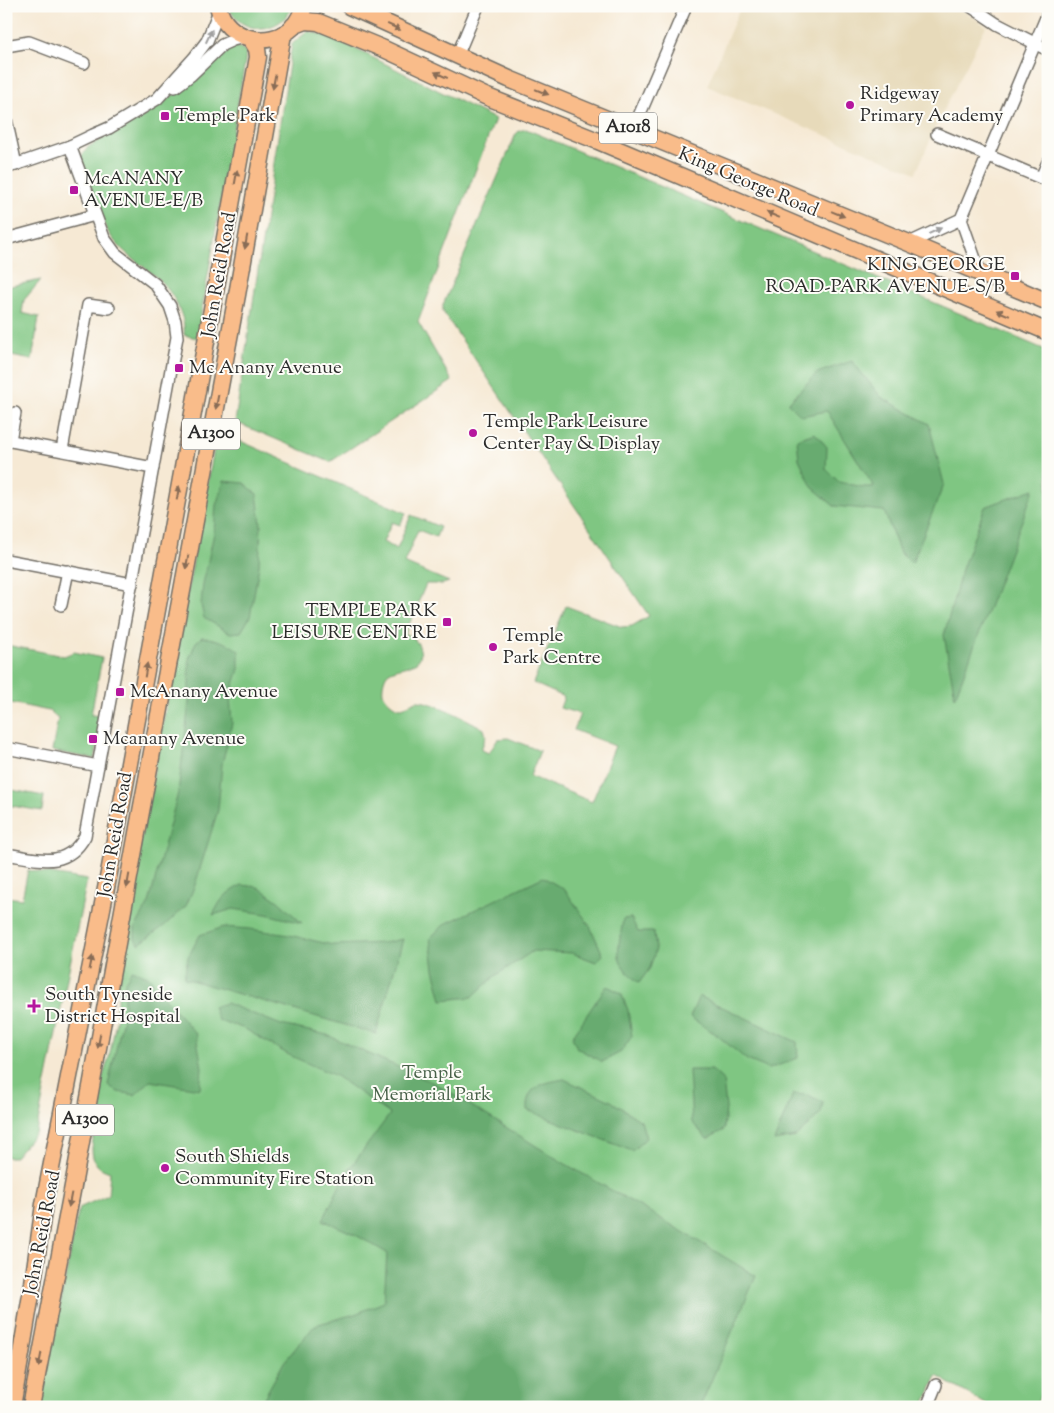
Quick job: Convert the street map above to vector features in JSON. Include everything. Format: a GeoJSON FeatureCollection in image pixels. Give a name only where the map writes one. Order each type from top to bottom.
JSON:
{"type":"FeatureCollection","features":[{"type":"Feature","properties":{"kind":"highway","name":"John Reid Road"},"geometry":{"type":"LineString","coordinates":[[30,1407],[288,30],[301,15],[304,6]]}},
{"type":"Feature","properties":{"kind":"highway","name":"King George Road"},"geometry":{"type":"LineString","coordinates":[[349,6],[458,56],[606,119],[1048,302]]}},
{"type":"Feature","properties":{"kind":"highway"},"geometry":{"type":"LineString","coordinates":[[219,9],[225,22],[234,31],[248,38]]}},
{"type":"Feature","properties":{"kind":"highway","name":"King George Road"},"geometry":{"type":"LineString","coordinates":[[248,38],[262,40],[273,38],[306,21],[318,22],[384,49],[485,96],[1048,332]]}},
{"type":"Feature","properties":{"kind":"highway","name":"John Reid Road"},"geometry":{"type":"LineString","coordinates":[[12,1407],[44,1204],[109,873],[258,58],[257,49],[248,38]]}},
{"type":"Feature","properties":{"kind":"highway"},"geometry":{"type":"LineString","coordinates":[[598,142],[606,119]]}},
{"type":"Feature","properties":{"kind":"highway"},"geometry":{"type":"LineString","coordinates":[[898,268],[909,243]]}},
{"type":"Feature","properties":{"kind":"highway"},"geometry":{"type":"LineString","coordinates":[[969,299],[980,273]]}},
{"type":"Feature","properties":{"kind":"street"},"geometry":{"type":"LineString","coordinates":[[458,56],[478,6]]}},
{"type":"Feature","properties":{"kind":"street"},"geometry":{"type":"LineString","coordinates":[[633,130],[684,11],[683,6]]}},
{"type":"Feature","properties":{"kind":"street"},"geometry":{"type":"LineString","coordinates":[[970,6],[1034,45],[1048,50]]}},
{"type":"Feature","properties":{"kind":"street"},"geometry":{"type":"LineString","coordinates":[[157,99],[207,41],[219,9]]}},
{"type":"Feature","properties":{"kind":"street"},"geometry":{"type":"LineString","coordinates":[[980,273],[961,219],[1048,13]]}},
{"type":"Feature","properties":{"kind":"street"},"geometry":{"type":"LineString","coordinates":[[6,119],[11,166],[70,146],[109,128],[167,93],[222,45],[233,40],[248,38]]}},
{"type":"Feature","properties":{"kind":"street"},"geometry":{"type":"LineString","coordinates":[[6,46],[29,42],[84,64]]}},
{"type":"Feature","properties":{"kind":"street"},"geometry":{"type":"LineString","coordinates":[[937,134],[1044,180],[1048,162]]}},
{"type":"Feature","properties":{"kind":"street"},"geometry":{"type":"LineString","coordinates":[[6,854],[50,861],[60,859],[75,851],[85,836],[177,337],[175,321],[170,306],[155,284],[115,253],[104,238],[70,146]]}},
{"type":"Feature","properties":{"kind":"street"},"geometry":{"type":"LineString","coordinates":[[6,239],[95,215]]}},
{"type":"Feature","properties":{"kind":"street"},"geometry":{"type":"LineString","coordinates":[[909,243],[961,219]]}},
{"type":"Feature","properties":{"kind":"street"},"geometry":{"type":"LineString","coordinates":[[62,450],[88,305],[109,308]]}},
{"type":"Feature","properties":{"kind":"street"},"geometry":{"type":"LineString","coordinates":[[15,413],[8,440],[153,468]]}},
{"type":"Feature","properties":{"kind":"street"},"geometry":{"type":"LineString","coordinates":[[6,560],[132,584]]}},
{"type":"Feature","properties":{"kind":"street"},"geometry":{"type":"LineString","coordinates":[[61,605],[68,572]]}},
{"type":"Feature","properties":{"kind":"street"},"geometry":{"type":"LineString","coordinates":[[6,748],[98,766]]}},
{"type":"Feature","properties":{"kind":"street"},"geometry":{"type":"LineString","coordinates":[[927,1407],[936,1385]]}},
{"type":"Feature","properties":{"kind":"shaded area","name":"Ridgeway Primary Academy"},"geometry":{"type":"Polygon","coordinates":[[[741,6],[956,6],[986,26],[937,124],[916,173],[707,86],[741,6]]]}},
{"type":"Feature","properties":{"kind":"green space"},"geometry":{"type":"Polygon","coordinates":[[[228,6],[293,6],[287,16],[279,22],[270,27],[260,28],[250,27],[241,23],[228,6]]]}},
{"type":"Feature","properties":{"kind":"green space"},"geometry":{"type":"Polygon","coordinates":[[[308,31],[332,37],[495,119],[418,322],[452,381],[330,462],[235,422],[292,44],[308,31]]]}},
{"type":"Feature","properties":{"kind":"green space"},"geometry":{"type":"Polygon","coordinates":[[[237,46],[246,51],[245,62],[197,338],[184,335],[183,319],[172,296],[164,285],[124,251],[107,230],[80,158],[88,147],[148,113],[173,95],[224,50],[237,46]]]}},
{"type":"Feature","properties":{"kind":"green space","name":"Temple Memorial Park"},"geometry":{"type":"Polygon","coordinates":[[[526,129],[1048,351],[1048,1379],[1035,1407],[991,1407],[937,1376],[923,1407],[40,1407],[79,1208],[108,1195],[110,1172],[96,1164],[92,1148],[102,1078],[109,1058],[117,1016],[116,1007],[119,992],[113,991],[214,449],[226,440],[240,441],[406,513],[400,525],[392,522],[383,542],[397,549],[411,515],[440,527],[436,537],[418,530],[404,563],[449,582],[426,584],[405,634],[413,638],[418,644],[421,654],[415,663],[387,674],[384,680],[383,693],[392,704],[400,708],[417,701],[423,702],[461,717],[484,729],[486,736],[481,750],[489,753],[498,739],[508,738],[540,751],[530,776],[592,802],[615,746],[574,730],[580,714],[560,708],[564,697],[533,683],[566,606],[622,627],[632,626],[649,616],[443,312],[443,305],[516,134],[526,129]]]}},
{"type":"Feature","properties":{"kind":"green space"},"geometry":{"type":"Polygon","coordinates":[[[41,280],[24,300],[22,313],[39,317],[32,360],[6,355],[6,287],[41,280]]]}},
{"type":"Feature","properties":{"kind":"green space"},"geometry":{"type":"Polygon","coordinates":[[[852,361],[881,397],[929,424],[944,484],[912,563],[900,553],[884,511],[834,506],[812,487],[799,459],[797,439],[815,433],[827,447],[826,469],[839,482],[863,487],[874,487],[827,411],[801,416],[788,403],[817,373],[852,361]]]}},
{"type":"Feature","properties":{"kind":"green space"},"geometry":{"type":"Polygon","coordinates":[[[224,481],[244,483],[257,494],[261,524],[259,566],[250,617],[241,632],[230,633],[204,618],[201,605],[203,584],[214,533],[216,505],[224,481]]]}},
{"type":"Feature","properties":{"kind":"green space"},"geometry":{"type":"Polygon","coordinates":[[[1034,489],[955,697],[944,635],[962,569],[985,507],[1034,489]]]}},
{"type":"Feature","properties":{"kind":"green space"},"geometry":{"type":"Polygon","coordinates":[[[202,637],[222,641],[239,651],[239,669],[230,697],[232,723],[222,764],[218,810],[195,885],[186,906],[164,926],[139,944],[135,939],[135,928],[149,903],[178,793],[189,703],[189,659],[196,642],[202,637]]]}},
{"type":"Feature","properties":{"kind":"green space"},"geometry":{"type":"Polygon","coordinates":[[[6,645],[64,656],[74,652],[102,658],[91,715],[103,716],[95,759],[52,751],[58,719],[49,711],[6,702],[6,645]]]}},
{"type":"Feature","properties":{"kind":"green space"},"geometry":{"type":"Polygon","coordinates":[[[6,789],[44,796],[42,811],[6,805],[6,789]]]}},
{"type":"Feature","properties":{"kind":"green space","name":"South Tyneside District Hospital"},"geometry":{"type":"Polygon","coordinates":[[[28,870],[87,880],[36,1132],[15,1157],[6,1157],[6,897],[22,899],[28,870]]]}},
{"type":"Feature","properties":{"kind":"green space"},"geometry":{"type":"Polygon","coordinates":[[[543,877],[565,890],[590,926],[603,955],[596,962],[572,953],[533,951],[495,976],[472,997],[442,1000],[434,969],[430,938],[445,924],[543,877]]]}},
{"type":"Feature","properties":{"kind":"green space"},"geometry":{"type":"Polygon","coordinates":[[[242,885],[258,887],[278,901],[302,923],[266,914],[233,909],[213,915],[224,897],[242,885]]]}},
{"type":"Feature","properties":{"kind":"green space"},"geometry":{"type":"Polygon","coordinates":[[[631,918],[638,932],[654,932],[656,949],[650,968],[639,983],[624,968],[619,954],[623,919],[631,918]]]}},
{"type":"Feature","properties":{"kind":"green space"},"geometry":{"type":"Polygon","coordinates":[[[224,927],[289,935],[333,945],[383,943],[403,939],[376,1034],[184,978],[188,957],[200,935],[224,927]]]}},
{"type":"Feature","properties":{"kind":"green space"},"geometry":{"type":"Polygon","coordinates":[[[132,970],[148,976],[196,1034],[202,1068],[200,1089],[150,1081],[135,1095],[118,1092],[108,1085],[123,1018],[125,981],[132,970]]]}},
{"type":"Feature","properties":{"kind":"green space"},"geometry":{"type":"Polygon","coordinates":[[[607,986],[621,993],[628,1010],[632,1036],[621,1052],[602,1062],[577,1048],[572,1037],[607,986]]]}},
{"type":"Feature","properties":{"kind":"green space"},"geometry":{"type":"Polygon","coordinates":[[[699,996],[797,1042],[798,1058],[769,1069],[747,1060],[718,1036],[690,1017],[699,996]]]}},
{"type":"Feature","properties":{"kind":"green space"},"geometry":{"type":"Polygon","coordinates":[[[226,1003],[281,1025],[327,1035],[436,1084],[562,1162],[756,1276],[700,1407],[259,1407],[284,1362],[315,1325],[355,1314],[384,1302],[387,1253],[354,1234],[323,1220],[345,1175],[390,1114],[336,1076],[289,1055],[245,1029],[218,1020],[213,1007],[226,1003]]]}},
{"type":"Feature","properties":{"kind":"green space"},"geometry":{"type":"Polygon","coordinates":[[[689,1070],[712,1070],[723,1080],[726,1108],[724,1130],[707,1139],[692,1122],[689,1070]]]}},
{"type":"Feature","properties":{"kind":"green space"},"geometry":{"type":"Polygon","coordinates":[[[564,1079],[611,1101],[641,1121],[646,1138],[632,1151],[527,1110],[527,1102],[533,1090],[543,1084],[564,1079]]]}},
{"type":"Feature","properties":{"kind":"green space"},"geometry":{"type":"Polygon","coordinates":[[[793,1094],[808,1095],[823,1102],[821,1113],[796,1137],[774,1141],[793,1094]]]}},
{"type":"Feature","properties":{"kind":"place","name":"Ridgeway Primary Academy"},"geometry":{"type":"Point","coordinates":[850,105]}},
{"type":"Feature","properties":{"kind":"place","name":"Temple Park"},"geometry":{"type":"Point","coordinates":[165,116]}},
{"type":"Feature","properties":{"kind":"place","name":"McANANY AVENUE-E/B"},"geometry":{"type":"Point","coordinates":[74,190]}},
{"type":"Feature","properties":{"kind":"place","name":"KING GEORGE ROAD-PARK AVENUE-S/B"},"geometry":{"type":"Point","coordinates":[1015,276]}},
{"type":"Feature","properties":{"kind":"place","name":"Mc Anany Avenue"},"geometry":{"type":"Point","coordinates":[179,368]}},
{"type":"Feature","properties":{"kind":"place","name":"Temple Park Leisure Center Pay & Display"},"geometry":{"type":"Point","coordinates":[473,433]}},
{"type":"Feature","properties":{"kind":"place","name":"TEMPLE PARK LEISURE CENTRE"},"geometry":{"type":"Point","coordinates":[447,622]}},
{"type":"Feature","properties":{"kind":"place","name":"Temple Park Centre"},"geometry":{"type":"Point","coordinates":[493,647]}},
{"type":"Feature","properties":{"kind":"place","name":"McAnany Avenue"},"geometry":{"type":"Point","coordinates":[120,692]}},
{"type":"Feature","properties":{"kind":"place","name":"Mcanany Avenue"},"geometry":{"type":"Point","coordinates":[93,739]}},
{"type":"Feature","properties":{"kind":"place","name":"South Tyneside District Hospital"},"geometry":{"type":"Point","coordinates":[34,1006]}},
{"type":"Feature","properties":{"kind":"place","name":"South Shields Community Fire Station"},"geometry":{"type":"Point","coordinates":[165,1168]}}]}
